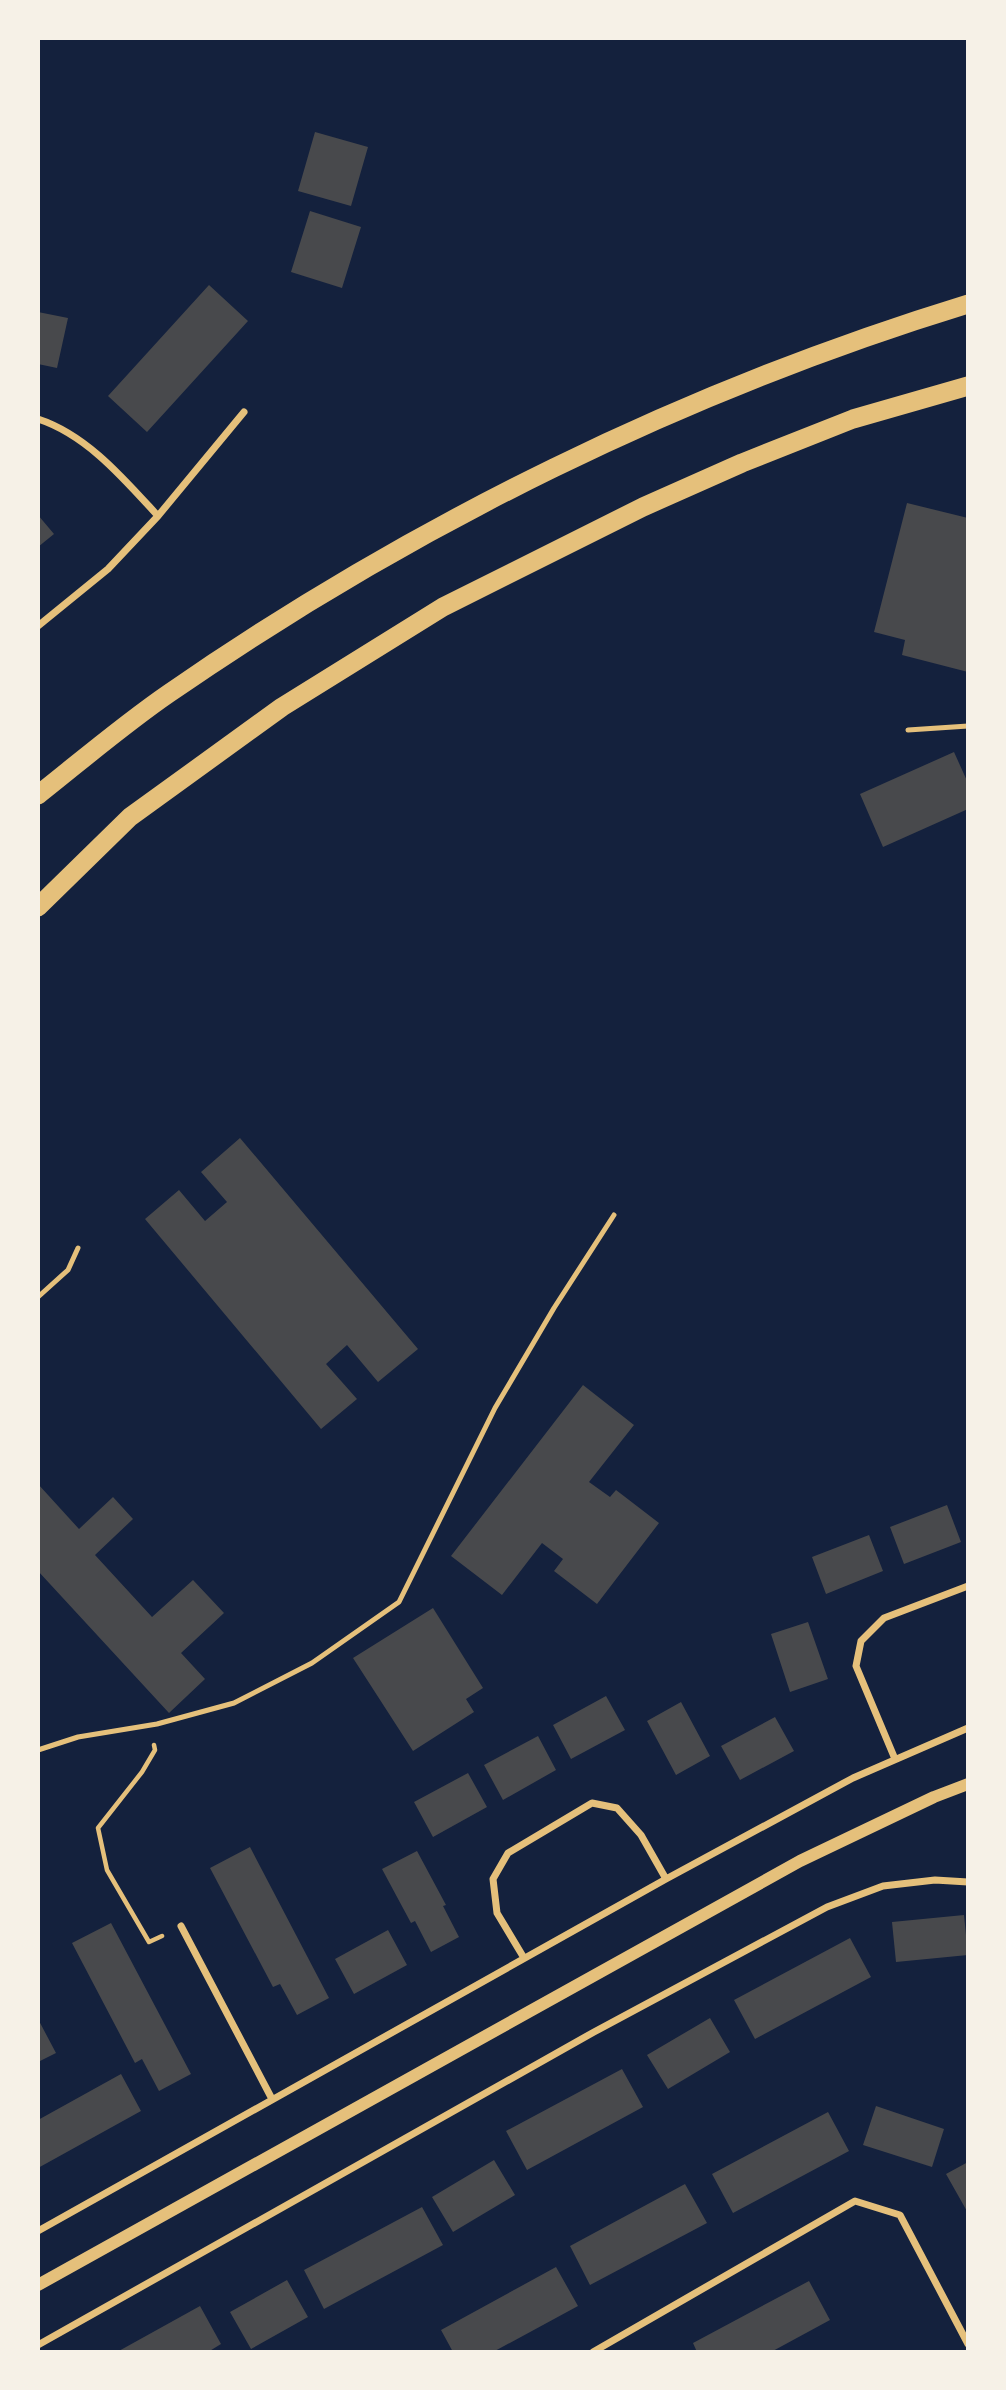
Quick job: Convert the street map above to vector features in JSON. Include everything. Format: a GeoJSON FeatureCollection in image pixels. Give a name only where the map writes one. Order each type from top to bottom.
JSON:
{"type":"FeatureCollection","features":[{"type":"Feature","properties":{"kind":"highway"},"geometry":{"type":"LineString","coordinates":[[38,795],[167,695],[272,626],[397,551],[516,487],[640,428],[761,375],[900,324],[968,304]]}},
{"type":"Feature","properties":{"kind":"highway"},"geometry":{"type":"LineString","coordinates":[[38,907],[130,817],[282,707],[443,607],[643,507],[742,463],[853,419],[968,386]]}},
{"type":"Feature","properties":{"kind":"street"},"geometry":{"type":"LineString","coordinates":[[38,625],[108,569],[158,516],[244,412]]}},
{"type":"Feature","properties":{"kind":"street"},"geometry":{"type":"LineString","coordinates":[[38,419],[59,426],[117,471],[158,516]]}},
{"type":"Feature","properties":{"kind":"street"},"geometry":{"type":"LineString","coordinates":[[895,1759],[856,1666],[860,1641],[884,1618],[968,1586]]}},
{"type":"Feature","properties":{"kind":"street"},"geometry":{"type":"LineString","coordinates":[[38,2231],[666,1879],[853,1778],[968,1728]]}},
{"type":"Feature","properties":{"kind":"street"},"geometry":{"type":"LineString","coordinates":[[38,2285],[800,1861],[968,1784]]}},
{"type":"Feature","properties":{"kind":"street"},"geometry":{"type":"LineString","coordinates":[[524,1958],[497,1913],[493,1880],[508,1853],[592,1803],[617,1808],[641,1835],[666,1879]]}},
{"type":"Feature","properties":{"kind":"street"},"geometry":{"type":"LineString","coordinates":[[38,2346],[594,2032],[827,1907],[883,1886],[935,1880],[968,1882]]}},
{"type":"Feature","properties":{"kind":"street"},"geometry":{"type":"LineString","coordinates":[[181,1926],[272,2099]]}},
{"type":"Feature","properties":{"kind":"street"},"geometry":{"type":"LineString","coordinates":[[593,2351],[855,2201],[900,2215],[968,2344]]}},
{"type":"Feature","properties":{"kind":"lane"},"geometry":{"type":"LineString","coordinates":[[908,730],[968,726]]}},
{"type":"Feature","properties":{"kind":"lane"},"geometry":{"type":"LineString","coordinates":[[38,1750],[78,1737],[147,1726],[234,1703],[312,1663],[399,1602],[495,1408],[614,1214]]}},
{"type":"Feature","properties":{"kind":"lane"},"geometry":{"type":"LineString","coordinates":[[38,1297],[68,1270],[78,1248]]}},
{"type":"Feature","properties":{"kind":"path"},"geometry":{"type":"LineString","coordinates":[[147,1726],[155,1750],[142,1772],[98,1828],[107,1870],[149,1942],[181,1926]]}},
{"type":"Feature","properties":{"kind":"building"},"geometry":{"type":"Polygon","coordinates":[[[315,132],[368,147],[351,206],[298,191],[315,132]]]}},
{"type":"Feature","properties":{"kind":"building"},"geometry":{"type":"Polygon","coordinates":[[[310,211],[361,227],[342,288],[291,272],[310,211]]]}},
{"type":"Feature","properties":{"kind":"building"},"geometry":{"type":"Polygon","coordinates":[[[209,285],[248,321],[147,432],[108,396],[209,285]]]}},
{"type":"Feature","properties":{"kind":"building"},"geometry":{"type":"Polygon","coordinates":[[[38,312],[68,318],[57,368],[38,364],[38,312]]]}},
{"type":"Feature","properties":{"kind":"building"},"geometry":{"type":"Polygon","coordinates":[[[907,503],[968,518],[968,672],[902,655],[905,640],[874,632],[907,503]]]}},
{"type":"Feature","properties":{"kind":"building"},"geometry":{"type":"Polygon","coordinates":[[[38,515],[54,534],[38,547],[38,515]]]}},
{"type":"Feature","properties":{"kind":"building"},"geometry":{"type":"Polygon","coordinates":[[[954,752],[968,783],[968,809],[883,847],[860,794],[954,752]]]}},
{"type":"Feature","properties":{"kind":"building"},"geometry":{"type":"Polygon","coordinates":[[[240,1138],[418,1349],[378,1382],[347,1345],[326,1364],[357,1399],[321,1429],[145,1219],[179,1190],[205,1221],[227,1202],[201,1172],[240,1138]]]}},
{"type":"Feature","properties":{"kind":"building"},"geometry":{"type":"Polygon","coordinates":[[[583,1385],[634,1425],[589,1482],[610,1497],[616,1490],[659,1523],[597,1604],[554,1571],[563,1559],[542,1543],[502,1595],[451,1556],[583,1385]]]}},
{"type":"Feature","properties":{"kind":"building"},"geometry":{"type":"Polygon","coordinates":[[[38,1484],[79,1529],[113,1497],[133,1519],[95,1555],[152,1617],[193,1580],[224,1613],[181,1653],[205,1679],[169,1713],[38,1571],[38,1484]]]}},
{"type":"Feature","properties":{"kind":"building"},"geometry":{"type":"Polygon","coordinates":[[[947,1505],[961,1542],[904,1564],[890,1527],[947,1505]]]}},
{"type":"Feature","properties":{"kind":"building"},"geometry":{"type":"Polygon","coordinates":[[[869,1535],[883,1571],[826,1594],[812,1557],[869,1535]]]}},
{"type":"Feature","properties":{"kind":"building"},"geometry":{"type":"Polygon","coordinates":[[[433,1608],[483,1688],[466,1699],[474,1712],[413,1751],[353,1658],[433,1608]]]}},
{"type":"Feature","properties":{"kind":"building"},"geometry":{"type":"Polygon","coordinates":[[[808,1622],[828,1679],[790,1692],[771,1634],[808,1622]]]}},
{"type":"Feature","properties":{"kind":"building"},"geometry":{"type":"Polygon","coordinates":[[[606,1696],[625,1730],[571,1759],[553,1725],[606,1696]]]}},
{"type":"Feature","properties":{"kind":"building"},"geometry":{"type":"Polygon","coordinates":[[[681,1702],[710,1756],[676,1775],[647,1721],[681,1702]]]}},
{"type":"Feature","properties":{"kind":"building"},"geometry":{"type":"Polygon","coordinates":[[[775,1717],[794,1751],[740,1780],[721,1746],[775,1717]]]}},
{"type":"Feature","properties":{"kind":"building"},"geometry":{"type":"Polygon","coordinates":[[[538,1736],[556,1770],[503,1800],[484,1765],[538,1736]]]}},
{"type":"Feature","properties":{"kind":"building"},"geometry":{"type":"Polygon","coordinates":[[[468,1773],[487,1807],[433,1837],[414,1802],[468,1773]]]}},
{"type":"Feature","properties":{"kind":"building"},"geometry":{"type":"Polygon","coordinates":[[[250,1847],[329,1998],[297,2015],[280,1984],[273,1987],[210,1868],[250,1847]]]}},
{"type":"Feature","properties":{"kind":"building"},"geometry":{"type":"Polygon","coordinates":[[[417,1851],[446,1905],[443,1906],[459,1937],[431,1952],[415,1921],[411,1923],[382,1869],[417,1851]]]}},
{"type":"Feature","properties":{"kind":"building"},"geometry":{"type":"Polygon","coordinates":[[[964,1915],[968,1955],[896,1962],[892,1922],[964,1915]]]}},
{"type":"Feature","properties":{"kind":"building"},"geometry":{"type":"Polygon","coordinates":[[[111,1923],[191,2074],[159,2091],[142,2059],[135,2063],[72,1943],[111,1923]]]}},
{"type":"Feature","properties":{"kind":"building"},"geometry":{"type":"Polygon","coordinates":[[[388,1930],[407,1965],[354,1994],[335,1959],[388,1930]]]}},
{"type":"Feature","properties":{"kind":"building"},"geometry":{"type":"Polygon","coordinates":[[[850,1938],[871,1977],[755,2039],[734,2000],[850,1938]]]}},
{"type":"Feature","properties":{"kind":"building"},"geometry":{"type":"Polygon","coordinates":[[[710,2018],[730,2052],[668,2089],[647,2055],[710,2018]]]}},
{"type":"Feature","properties":{"kind":"building"},"geometry":{"type":"Polygon","coordinates":[[[38,2019],[56,2053],[38,2062],[38,2019]]]}},
{"type":"Feature","properties":{"kind":"building"},"geometry":{"type":"Polygon","coordinates":[[[622,2069],[643,2107],[527,2170],[506,2131],[622,2069]]]}},
{"type":"Feature","properties":{"kind":"building"},"geometry":{"type":"Polygon","coordinates":[[[121,2074],[141,2111],[38,2168],[38,2120],[121,2074]]]}},
{"type":"Feature","properties":{"kind":"building"},"geometry":{"type":"Polygon","coordinates":[[[876,2106],[944,2129],[932,2167],[863,2145],[876,2106]]]}},
{"type":"Feature","properties":{"kind":"building"},"geometry":{"type":"Polygon","coordinates":[[[828,2112],[849,2151],[733,2213],[712,2174],[828,2112]]]}},
{"type":"Feature","properties":{"kind":"building"},"geometry":{"type":"Polygon","coordinates":[[[494,2160],[515,2195],[453,2232],[432,2197],[494,2160]]]}},
{"type":"Feature","properties":{"kind":"building"},"geometry":{"type":"Polygon","coordinates":[[[968,2162],[968,2213],[946,2174],[968,2162]]]}},
{"type":"Feature","properties":{"kind":"building"},"geometry":{"type":"Polygon","coordinates":[[[685,2184],[707,2223],[590,2285],[570,2246],[685,2184]]]}},
{"type":"Feature","properties":{"kind":"building"},"geometry":{"type":"Polygon","coordinates":[[[422,2207],[443,2245],[324,2309],[304,2270],[422,2207]]]}},
{"type":"Feature","properties":{"kind":"building"},"geometry":{"type":"Polygon","coordinates":[[[556,2267],[578,2306],[493,2352],[453,2352],[441,2330],[556,2267]]]}},
{"type":"Feature","properties":{"kind":"building"},"geometry":{"type":"Polygon","coordinates":[[[287,2280],[308,2317],[251,2349],[230,2312],[287,2280]]]}},
{"type":"Feature","properties":{"kind":"building"},"geometry":{"type":"Polygon","coordinates":[[[809,2281],[830,2320],[771,2352],[697,2352],[693,2343],[809,2281]]]}},
{"type":"Feature","properties":{"kind":"building"},"geometry":{"type":"Polygon","coordinates":[[[200,2306],[221,2344],[208,2352],[117,2352],[200,2306]]]}}]}
